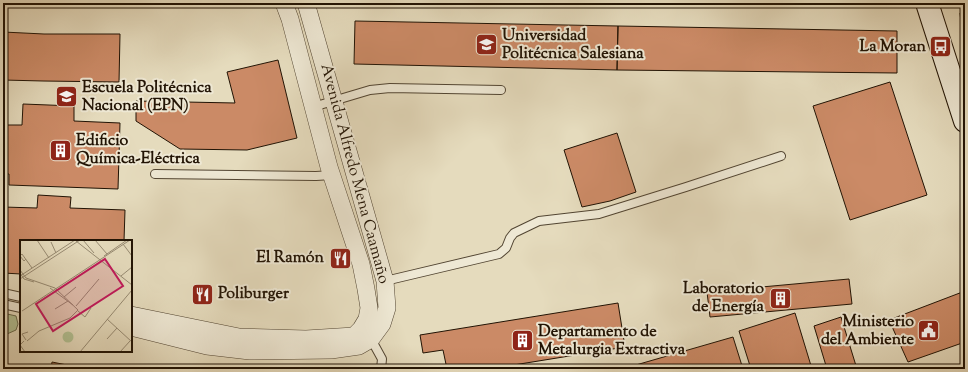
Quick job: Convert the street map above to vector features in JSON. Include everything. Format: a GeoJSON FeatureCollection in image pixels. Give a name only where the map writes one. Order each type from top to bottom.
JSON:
{"type":"FeatureCollection","features":[{"type":"Feature","properties":{"kind":"street","name":"Avenida Alfredo Mena Caamaño"},"geometry":{"type":"LineString","coordinates":[[132,321],[207,346],[250,351],[331,350],[360,346],[371,339],[374,321],[369,308],[361,264],[332,175],[290,20],[284,3]]}},
{"type":"Feature","properties":{"kind":"street","name":"Avenida Alfredo Mena Caamaño"},"geometry":{"type":"LineString","coordinates":[[132,321],[239,337],[306,339],[354,336],[361,329],[374,321],[387,308],[385,281],[306,3]]}},
{"type":"Feature","properties":{"kind":"street"},"geometry":{"type":"LineString","coordinates":[[927,3],[965,120]]}},
{"type":"Feature","properties":{"kind":"lane"},"geometry":{"type":"LineString","coordinates":[[313,107],[370,90],[390,88],[501,90]]}},
{"type":"Feature","properties":{"kind":"lane"},"geometry":{"type":"LineString","coordinates":[[385,281],[500,254],[506,248],[514,233],[539,221],[599,214],[686,188],[781,156]]}},
{"type":"Feature","properties":{"kind":"lane"},"geometry":{"type":"LineString","coordinates":[[156,174],[332,175]]}},
{"type":"Feature","properties":{"kind":"lane"},"geometry":{"type":"LineString","coordinates":[[3,293],[20,297]]}},
{"type":"Feature","properties":{"kind":"lane"},"geometry":{"type":"LineString","coordinates":[[3,304],[20,308]]}},
{"type":"Feature","properties":{"kind":"lane"},"geometry":{"type":"LineString","coordinates":[[371,339],[382,359],[381,369]]}},
{"type":"Feature","properties":{"kind":"green space"},"geometry":{"type":"Polygon","coordinates":[[[3,313],[16,316],[18,324],[16,330],[7,334],[3,331],[3,313]]]}},
{"type":"Feature","properties":{"kind":"building"},"geometry":{"type":"Polygon","coordinates":[[[965,12],[965,31],[962,31],[960,13],[965,12]]]}},
{"type":"Feature","properties":{"kind":"building","name":"Universidad Politécnica Salesiana"},"geometry":{"type":"Polygon","coordinates":[[[355,21],[618,26],[617,70],[354,64],[355,21]]]}},
{"type":"Feature","properties":{"kind":"building"},"geometry":{"type":"Polygon","coordinates":[[[618,26],[897,31],[897,73],[617,70],[618,26]]]}},
{"type":"Feature","properties":{"kind":"building"},"geometry":{"type":"Polygon","coordinates":[[[3,32],[44,34],[120,34],[119,82],[3,80],[3,32]]]}},
{"type":"Feature","properties":{"kind":"building"},"geometry":{"type":"Polygon","coordinates":[[[278,60],[297,138],[247,150],[180,149],[136,121],[136,101],[235,103],[227,72],[278,60]]]}},
{"type":"Feature","properties":{"kind":"building"},"geometry":{"type":"Polygon","coordinates":[[[890,82],[927,195],[850,220],[813,106],[890,82]]]}},
{"type":"Feature","properties":{"kind":"building","name":"Edificio Química-Eléctrica"},"geometry":{"type":"Polygon","coordinates":[[[23,104],[74,106],[74,121],[120,123],[118,189],[9,185],[9,174],[3,174],[3,125],[22,125],[23,104]]]}},
{"type":"Feature","properties":{"kind":"building"},"geometry":{"type":"Polygon","coordinates":[[[617,133],[636,192],[610,201],[582,207],[564,150],[617,133]]]}},
{"type":"Feature","properties":{"kind":"building"},"geometry":{"type":"Polygon","coordinates":[[[38,195],[71,197],[70,208],[125,210],[124,240],[20,240],[20,274],[3,273],[3,207],[37,208],[38,195]]]}},
{"type":"Feature","properties":{"kind":"building","name":"Laboratorio de Energía"},"geometry":{"type":"Polygon","coordinates":[[[849,279],[852,304],[710,317],[707,292],[849,279]]]}},
{"type":"Feature","properties":{"kind":"building","name":"Ministerio del Ambiente"},"geometry":{"type":"Polygon","coordinates":[[[965,291],[965,342],[908,362],[889,320],[965,291]]]}},
{"type":"Feature","properties":{"kind":"building","name":"Departamento de Metalurgia Extractiva"},"geometry":{"type":"Polygon","coordinates":[[[618,303],[625,347],[489,369],[447,369],[443,350],[423,353],[420,335],[618,303]]]}},
{"type":"Feature","properties":{"kind":"building"},"geometry":{"type":"Polygon","coordinates":[[[795,313],[812,369],[751,369],[739,331],[795,313]]]}},
{"type":"Feature","properties":{"kind":"building"},"geometry":{"type":"Polygon","coordinates":[[[841,317],[857,369],[827,369],[814,326],[841,317]]]}},
{"type":"Feature","properties":{"kind":"building"},"geometry":{"type":"Polygon","coordinates":[[[733,337],[743,369],[622,369],[733,337]]]}},
{"type":"Feature","properties":{"kind":"building"},"geometry":{"type":"Polygon","coordinates":[[[52,362],[87,369],[51,369],[52,362]]]}},
{"type":"Feature","properties":{"kind":"place","name":"Universidad Politécnica Salesiana"},"geometry":{"type":"Point","coordinates":[486,45]}},
{"type":"Feature","properties":{"kind":"place","name":"La Moran"},"geometry":{"type":"Point","coordinates":[941,47]}},
{"type":"Feature","properties":{"kind":"place","name":"Escuela Politécnica Nacional (EPN)"},"geometry":{"type":"Point","coordinates":[66,97]}},
{"type":"Feature","properties":{"kind":"place","name":"Edificio Química-Eléctrica"},"geometry":{"type":"Point","coordinates":[61,150]}},
{"type":"Feature","properties":{"kind":"place","name":"El Ramón"},"geometry":{"type":"Point","coordinates":[340,258]}},
{"type":"Feature","properties":{"kind":"place","name":"Poliburger"},"geometry":{"type":"Point","coordinates":[203,294]}},
{"type":"Feature","properties":{"kind":"place","name":"Laboratorio de Energía"},"geometry":{"type":"Point","coordinates":[780,298]}},
{"type":"Feature","properties":{"kind":"place","name":"Ministerio del Ambiente"},"geometry":{"type":"Point","coordinates":[929,331]}},
{"type":"Feature","properties":{"kind":"place","name":"Departamento de Metalurgia Extractiva"},"geometry":{"type":"Point","coordinates":[523,341]}}]}
